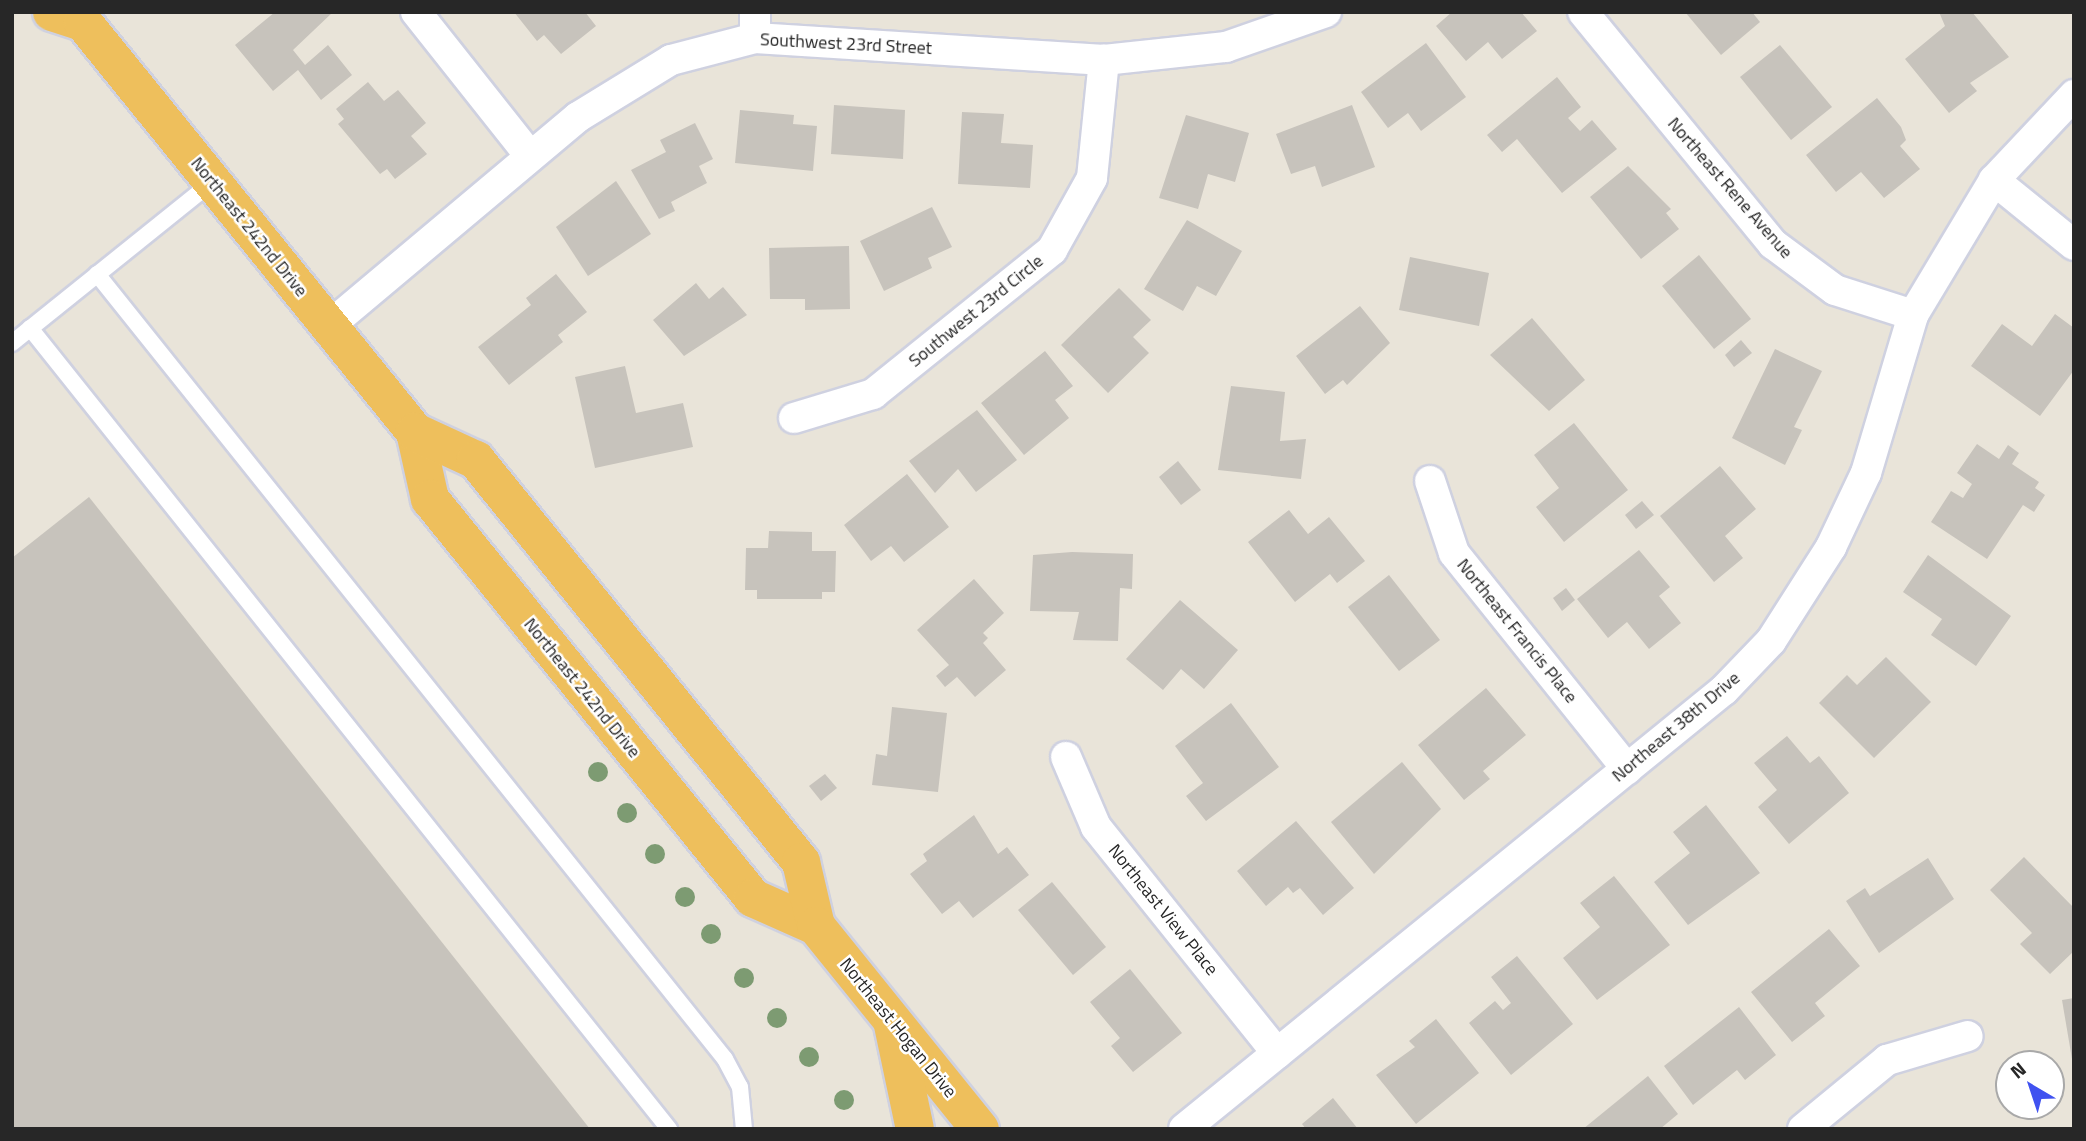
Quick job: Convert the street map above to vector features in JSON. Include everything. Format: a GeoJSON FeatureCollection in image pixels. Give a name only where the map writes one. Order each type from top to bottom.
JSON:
{"type":"FeatureCollection","features":[{"type":"Feature","properties":{"kind":"highway","name":"Northeast 242nd Drive"},"geometry":{"type":"LineString","coordinates":[[73,16],[415,432],[476,460],[718,760]]}},
{"type":"Feature","properties":{"kind":"highway","name":"Northeast 242nd Drive"},"geometry":{"type":"LineString","coordinates":[[415,432],[430,499],[672,799]]}},
{"type":"Feature","properties":{"kind":"highway","name":"Northeast Hogan Drive"},"geometry":{"type":"LineString","coordinates":[[718,760],[801,862],[816,926],[979,1129]]}},
{"type":"Feature","properties":{"kind":"highway","name":"Northeast Hogan Drive"},"geometry":{"type":"LineString","coordinates":[[672,799],[753,898],[816,926]]}},
{"type":"Feature","properties":{"kind":"highway"},"geometry":{"type":"LineString","coordinates":[[891,1020],[915,1129]]}},
{"type":"Feature","properties":{"kind":"street"},"geometry":{"type":"LineString","coordinates":[[416,12],[530,156]]}},
{"type":"Feature","properties":{"kind":"street","name":"Southwest 23rd Street"},"geometry":{"type":"LineString","coordinates":[[329,326],[530,156],[628,82],[671,60],[755,25],[1104,60],[1226,47],[1326,12]]}},
{"type":"Feature","properties":{"kind":"street","name":"Northeast Rene Avenue"},"geometry":{"type":"LineString","coordinates":[[1583,12],[1773,244],[1835,290],[1913,315]]}},
{"type":"Feature","properties":{"kind":"street","name":"Southwest 23rd Circle"},"geometry":{"type":"LineString","coordinates":[[794,418],[873,394],[1052,250],[1092,178],[1104,60]]}},
{"type":"Feature","properties":{"kind":"street","name":"Northeast 38th Drive"},"geometry":{"type":"LineString","coordinates":[[1184,1129],[1724,690],[1771,642],[1831,547],[1866,473],[1913,315],[1994,180],[2074,94]]}},
{"type":"Feature","properties":{"kind":"street"},"geometry":{"type":"LineString","coordinates":[[1994,180],[2074,244]]}},
{"type":"Feature","properties":{"kind":"street","name":"Northeast Francis Place"},"geometry":{"type":"LineString","coordinates":[[1430,481],[1454,553],[1627,769]]}},
{"type":"Feature","properties":{"kind":"street","name":"Northeast View Place"},"geometry":{"type":"LineString","coordinates":[[1066,757],[1096,827],[1277,1053]]}},
{"type":"Feature","properties":{"kind":"street"},"geometry":{"type":"LineString","coordinates":[[1803,1129],[1887,1060],[1968,1037]]}},
{"type":"Feature","properties":{"kind":"lane"},"geometry":{"type":"LineString","coordinates":[[12,342],[212,182]]}},
{"type":"Feature","properties":{"kind":"lane"},"geometry":{"type":"LineString","coordinates":[[97,274],[725,1059],[740,1087],[744,1129]]}},
{"type":"Feature","properties":{"kind":"lane"},"geometry":{"type":"LineString","coordinates":[[30,328],[669,1129]]}},
{"type":"Feature","properties":{"kind":"building"},"geometry":{"type":"Polygon","coordinates":[[[275,12],[333,12],[293,50],[305,65],[328,45],[352,75],[321,100],[298,70],[273,91],[235,45],[275,12]]]}},
{"type":"Feature","properties":{"kind":"building"},"geometry":{"type":"Polygon","coordinates":[[[514,12],[585,12],[596,26],[561,54],[544,35],[537,41],[514,12]]]}},
{"type":"Feature","properties":{"kind":"building"},"geometry":{"type":"Polygon","coordinates":[[[1452,12],[1521,12],[1537,31],[1502,59],[1488,42],[1466,61],[1436,26],[1452,12]]]}},
{"type":"Feature","properties":{"kind":"building"},"geometry":{"type":"Polygon","coordinates":[[[1685,12],[1752,12],[1760,22],[1721,55],[1685,12]]]}},
{"type":"Feature","properties":{"kind":"building"},"geometry":{"type":"Polygon","coordinates":[[[1939,12],[1972,12],[2009,57],[1970,83],[1977,91],[1949,113],[1905,59],[1945,26],[1939,12]]]}},
{"type":"Feature","properties":{"kind":"building"},"geometry":{"type":"Polygon","coordinates":[[[1426,43],[1466,97],[1421,131],[1408,113],[1388,128],[1361,92],[1426,43]]]}},
{"type":"Feature","properties":{"kind":"building"},"geometry":{"type":"Polygon","coordinates":[[[1780,45],[1832,107],[1791,140],[1740,77],[1780,45]]]}},
{"type":"Feature","properties":{"kind":"building"},"geometry":{"type":"Polygon","coordinates":[[[1557,77],[1581,107],[1568,118],[1580,131],[1592,120],[1617,149],[1562,193],[1517,139],[1502,152],[1487,135],[1557,77]]]}},
{"type":"Feature","properties":{"kind":"building"},"geometry":{"type":"Polygon","coordinates":[[[368,82],[384,101],[398,90],[426,123],[411,136],[427,154],[395,179],[387,169],[380,174],[338,124],[344,119],[336,109],[368,82]]]}},
{"type":"Feature","properties":{"kind":"building"},"geometry":{"type":"Polygon","coordinates":[[[1877,98],[1901,127],[1906,140],[1900,146],[1920,169],[1884,198],[1861,172],[1836,192],[1806,155],[1877,98]]]}},
{"type":"Feature","properties":{"kind":"building"},"geometry":{"type":"Polygon","coordinates":[[[834,105],[905,110],[903,159],[831,154],[834,105]]]}},
{"type":"Feature","properties":{"kind":"building"},"geometry":{"type":"Polygon","coordinates":[[[1352,105],[1375,167],[1322,187],[1315,166],[1291,174],[1276,134],[1352,105]]]}},
{"type":"Feature","properties":{"kind":"building"},"geometry":{"type":"Polygon","coordinates":[[[740,110],[794,115],[793,124],[817,126],[813,171],[735,163],[740,110]]]}},
{"type":"Feature","properties":{"kind":"building"},"geometry":{"type":"Polygon","coordinates":[[[962,112],[1004,114],[1001,143],[1033,145],[1030,188],[958,184],[962,112]]]}},
{"type":"Feature","properties":{"kind":"building"},"geometry":{"type":"Polygon","coordinates":[[[1186,115],[1249,133],[1235,182],[1208,174],[1198,209],[1159,198],[1186,115]]]}},
{"type":"Feature","properties":{"kind":"building"},"geometry":{"type":"Polygon","coordinates":[[[695,123],[713,159],[699,166],[707,183],[671,202],[675,211],[659,219],[631,170],[666,152],[660,140],[695,123]]]}},
{"type":"Feature","properties":{"kind":"building"},"geometry":{"type":"Polygon","coordinates":[[[1628,166],[1671,209],[1666,213],[1679,229],[1641,259],[1590,197],[1628,166]]]}},
{"type":"Feature","properties":{"kind":"building"},"geometry":{"type":"Polygon","coordinates":[[[616,181],[651,234],[588,276],[556,227],[616,181]]]}},
{"type":"Feature","properties":{"kind":"building"},"geometry":{"type":"Polygon","coordinates":[[[932,207],[952,247],[928,258],[932,268],[884,291],[860,241],[932,207]]]}},
{"type":"Feature","properties":{"kind":"building"},"geometry":{"type":"Polygon","coordinates":[[[1187,220],[1242,251],[1216,296],[1197,286],[1183,311],[1144,289],[1187,220]]]}},
{"type":"Feature","properties":{"kind":"building"},"geometry":{"type":"Polygon","coordinates":[[[849,246],[850,309],[805,310],[805,299],[770,299],[769,248],[849,246]]]}},
{"type":"Feature","properties":{"kind":"building"},"geometry":{"type":"Polygon","coordinates":[[[1699,255],[1751,319],[1714,349],[1662,286],[1699,255]]]}},
{"type":"Feature","properties":{"kind":"building"},"geometry":{"type":"Polygon","coordinates":[[[1410,257],[1489,273],[1479,326],[1399,310],[1410,257]]]}},
{"type":"Feature","properties":{"kind":"building"},"geometry":{"type":"Polygon","coordinates":[[[556,274],[587,312],[558,335],[563,342],[509,385],[478,347],[531,305],[526,298],[556,274]]]}},
{"type":"Feature","properties":{"kind":"building"},"geometry":{"type":"Polygon","coordinates":[[[696,283],[709,299],[723,287],[747,315],[684,356],[653,320],[696,283]]]}},
{"type":"Feature","properties":{"kind":"building"},"geometry":{"type":"Polygon","coordinates":[[[1119,288],[1151,320],[1133,337],[1149,353],[1108,393],[1061,345],[1119,288]]]}},
{"type":"Feature","properties":{"kind":"building"},"geometry":{"type":"Polygon","coordinates":[[[1360,306],[1390,343],[1347,385],[1343,380],[1325,394],[1296,356],[1360,306]]]}},
{"type":"Feature","properties":{"kind":"building"},"geometry":{"type":"Polygon","coordinates":[[[2055,314],[2074,328],[2074,370],[2040,416],[1971,366],[2002,324],[2032,346],[2055,314]]]}},
{"type":"Feature","properties":{"kind":"building"},"geometry":{"type":"Polygon","coordinates":[[[1532,318],[1585,380],[1549,411],[1490,355],[1532,318]]]}},
{"type":"Feature","properties":{"kind":"building"},"geometry":{"type":"Polygon","coordinates":[[[1741,340],[1752,353],[1734,367],[1725,355],[1741,340]]]}},
{"type":"Feature","properties":{"kind":"building"},"geometry":{"type":"Polygon","coordinates":[[[1775,349],[1822,371],[1794,427],[1802,430],[1785,465],[1732,438],[1775,349]]]}},
{"type":"Feature","properties":{"kind":"building"},"geometry":{"type":"Polygon","coordinates":[[[1045,351],[1073,386],[1055,400],[1069,418],[1024,455],[981,403],[1045,351]]]}},
{"type":"Feature","properties":{"kind":"building"},"geometry":{"type":"Polygon","coordinates":[[[625,366],[636,413],[683,403],[693,447],[595,468],[575,377],[625,366]]]}},
{"type":"Feature","properties":{"kind":"building"},"geometry":{"type":"Polygon","coordinates":[[[1231,386],[1285,392],[1280,441],[1306,439],[1301,479],[1218,470],[1231,386]]]}},
{"type":"Feature","properties":{"kind":"building"},"geometry":{"type":"Polygon","coordinates":[[[977,410],[1017,460],[976,492],[958,469],[935,493],[909,461],[977,410]]]}},
{"type":"Feature","properties":{"kind":"building"},"geometry":{"type":"Polygon","coordinates":[[[1574,423],[1628,490],[1564,542],[1536,507],[1559,488],[1534,455],[1574,423]]]}},
{"type":"Feature","properties":{"kind":"building"},"geometry":{"type":"Polygon","coordinates":[[[1977,444],[1999,459],[2008,445],[2019,453],[2012,464],[2039,482],[2035,488],[2045,495],[2034,512],[2023,505],[1987,559],[1931,522],[1951,491],[1963,498],[1972,484],[1957,473],[1977,444]]]}},
{"type":"Feature","properties":{"kind":"building"},"geometry":{"type":"Polygon","coordinates":[[[1178,461],[1201,490],[1181,505],[1159,477],[1178,461]]]}},
{"type":"Feature","properties":{"kind":"building"},"geometry":{"type":"Polygon","coordinates":[[[1720,466],[1756,509],[1725,536],[1743,558],[1714,582],[1660,516],[1720,466]]]}},
{"type":"Feature","properties":{"kind":"building"},"geometry":{"type":"Polygon","coordinates":[[[907,474],[949,527],[904,562],[891,546],[871,561],[844,525],[907,474]]]}},
{"type":"Feature","properties":{"kind":"building"},"geometry":{"type":"Polygon","coordinates":[[[89,497],[590,1129],[12,1129],[12,558],[89,497]]]}},
{"type":"Feature","properties":{"kind":"building"},"geometry":{"type":"Polygon","coordinates":[[[1642,501],[1654,515],[1636,529],[1625,515],[1642,501]]]}},
{"type":"Feature","properties":{"kind":"building"},"geometry":{"type":"Polygon","coordinates":[[[1289,510],[1308,534],[1329,517],[1365,561],[1337,583],[1330,574],[1295,602],[1248,542],[1289,510]]]}},
{"type":"Feature","properties":{"kind":"building"},"geometry":{"type":"Polygon","coordinates":[[[769,531],[812,532],[812,551],[836,551],[835,592],[822,592],[822,599],[757,599],[757,590],[745,590],[746,548],[768,548],[769,531]]]}},
{"type":"Feature","properties":{"kind":"building"},"geometry":{"type":"Polygon","coordinates":[[[1639,550],[1670,587],[1659,596],[1681,623],[1649,649],[1627,622],[1608,638],[1577,599],[1639,550]]]}},
{"type":"Feature","properties":{"kind":"building"},"geometry":{"type":"Polygon","coordinates":[[[1072,552],[1133,554],[1132,589],[1120,588],[1118,641],[1073,640],[1079,612],[1030,611],[1033,555],[1072,552]]]}},
{"type":"Feature","properties":{"kind":"building"},"geometry":{"type":"Polygon","coordinates":[[[1928,555],[2011,616],[1976,666],[1931,635],[1942,619],[1903,592],[1928,555]]]}},
{"type":"Feature","properties":{"kind":"building"},"geometry":{"type":"Polygon","coordinates":[[[1389,575],[1440,640],[1399,671],[1348,607],[1389,575]]]}},
{"type":"Feature","properties":{"kind":"building"},"geometry":{"type":"Polygon","coordinates":[[[974,579],[1004,613],[983,633],[988,638],[983,643],[1006,670],[975,697],[957,677],[945,687],[936,676],[949,665],[917,630],[974,579]]]}},
{"type":"Feature","properties":{"kind":"building"},"geometry":{"type":"Polygon","coordinates":[[[1566,588],[1575,600],[1562,611],[1553,598],[1566,588]]]}},
{"type":"Feature","properties":{"kind":"building"},"geometry":{"type":"Polygon","coordinates":[[[1180,600],[1238,650],[1204,689],[1181,669],[1163,690],[1126,659],[1180,600]]]}},
{"type":"Feature","properties":{"kind":"building"},"geometry":{"type":"Polygon","coordinates":[[[1886,657],[1931,702],[1874,758],[1819,703],[1847,675],[1857,685],[1886,657]]]}},
{"type":"Feature","properties":{"kind":"building"},"geometry":{"type":"Polygon","coordinates":[[[1486,688],[1526,735],[1483,771],[1490,779],[1464,800],[1418,745],[1486,688]]]}},
{"type":"Feature","properties":{"kind":"building"},"geometry":{"type":"Polygon","coordinates":[[[1231,703],[1279,767],[1206,821],[1186,796],[1203,783],[1175,746],[1231,703]]]}},
{"type":"Feature","properties":{"kind":"building"},"geometry":{"type":"Polygon","coordinates":[[[892,707],[947,713],[938,792],[872,785],[876,754],[887,756],[892,707]]]}},
{"type":"Feature","properties":{"kind":"building"},"geometry":{"type":"Polygon","coordinates":[[[1787,736],[1810,763],[1819,756],[1849,793],[1789,844],[1758,807],[1777,790],[1754,763],[1787,736]]]}},
{"type":"Feature","properties":{"kind":"building"},"geometry":{"type":"Polygon","coordinates":[[[1402,762],[1441,809],[1374,874],[1331,822],[1402,762]]]}},
{"type":"Feature","properties":{"kind":"building"},"geometry":{"type":"Polygon","coordinates":[[[825,774],[837,788],[821,801],[809,786],[825,774]]]}},
{"type":"Feature","properties":{"kind":"building"},"geometry":{"type":"Polygon","coordinates":[[[1706,805],[1760,873],[1688,925],[1654,882],[1690,853],[1673,832],[1706,805]]]}},
{"type":"Feature","properties":{"kind":"building"},"geometry":{"type":"Polygon","coordinates":[[[974,815],[998,854],[1007,847],[1029,875],[973,918],[959,901],[942,914],[910,874],[927,861],[923,854],[974,815]]]}},
{"type":"Feature","properties":{"kind":"building"},"geometry":{"type":"Polygon","coordinates":[[[1296,821],[1354,888],[1323,915],[1300,888],[1293,893],[1288,887],[1266,906],[1237,871],[1296,821]]]}},
{"type":"Feature","properties":{"kind":"building"},"geometry":{"type":"Polygon","coordinates":[[[2024,857],[2074,908],[2074,951],[2050,974],[2020,944],[2032,933],[1990,890],[2024,857]]]}},
{"type":"Feature","properties":{"kind":"building"},"geometry":{"type":"Polygon","coordinates":[[[1928,858],[1954,899],[1879,953],[1846,901],[1865,888],[1870,896],[1928,858]]]}},
{"type":"Feature","properties":{"kind":"building"},"geometry":{"type":"Polygon","coordinates":[[[1614,876],[1670,945],[1597,1000],[1563,958],[1600,927],[1580,903],[1614,876]]]}},
{"type":"Feature","properties":{"kind":"building"},"geometry":{"type":"Polygon","coordinates":[[[1052,882],[1106,947],[1073,975],[1018,910],[1052,882]]]}},
{"type":"Feature","properties":{"kind":"building"},"geometry":{"type":"Polygon","coordinates":[[[1829,929],[1860,966],[1815,1003],[1825,1016],[1792,1042],[1751,992],[1829,929]]]}},
{"type":"Feature","properties":{"kind":"building"},"geometry":{"type":"Polygon","coordinates":[[[1517,956],[1573,1024],[1511,1075],[1469,1023],[1495,1001],[1503,1010],[1511,1003],[1491,977],[1517,956]]]}},
{"type":"Feature","properties":{"kind":"building"},"geometry":{"type":"Polygon","coordinates":[[[1130,969],[1182,1033],[1133,1072],[1111,1046],[1120,1038],[1090,1002],[1130,969]]]}},
{"type":"Feature","properties":{"kind":"building"},"geometry":{"type":"Polygon","coordinates":[[[2074,998],[2074,1059],[2072,1059],[2062,1000],[2074,998]]]}},
{"type":"Feature","properties":{"kind":"building"},"geometry":{"type":"Polygon","coordinates":[[[1739,1007],[1776,1055],[1745,1080],[1737,1070],[1693,1105],[1664,1066],[1739,1007]]]}},
{"type":"Feature","properties":{"kind":"building"},"geometry":{"type":"Polygon","coordinates":[[[1436,1019],[1479,1073],[1416,1124],[1376,1075],[1415,1047],[1409,1041],[1436,1019]]]}},
{"type":"Feature","properties":{"kind":"building"},"geometry":{"type":"Polygon","coordinates":[[[1648,1076],[1678,1114],[1660,1129],[1583,1129],[1648,1076]]]}},
{"type":"Feature","properties":{"kind":"building"},"geometry":{"type":"Polygon","coordinates":[[[1333,1098],[1358,1129],[1306,1129],[1302,1124],[1333,1098]]]}}]}
